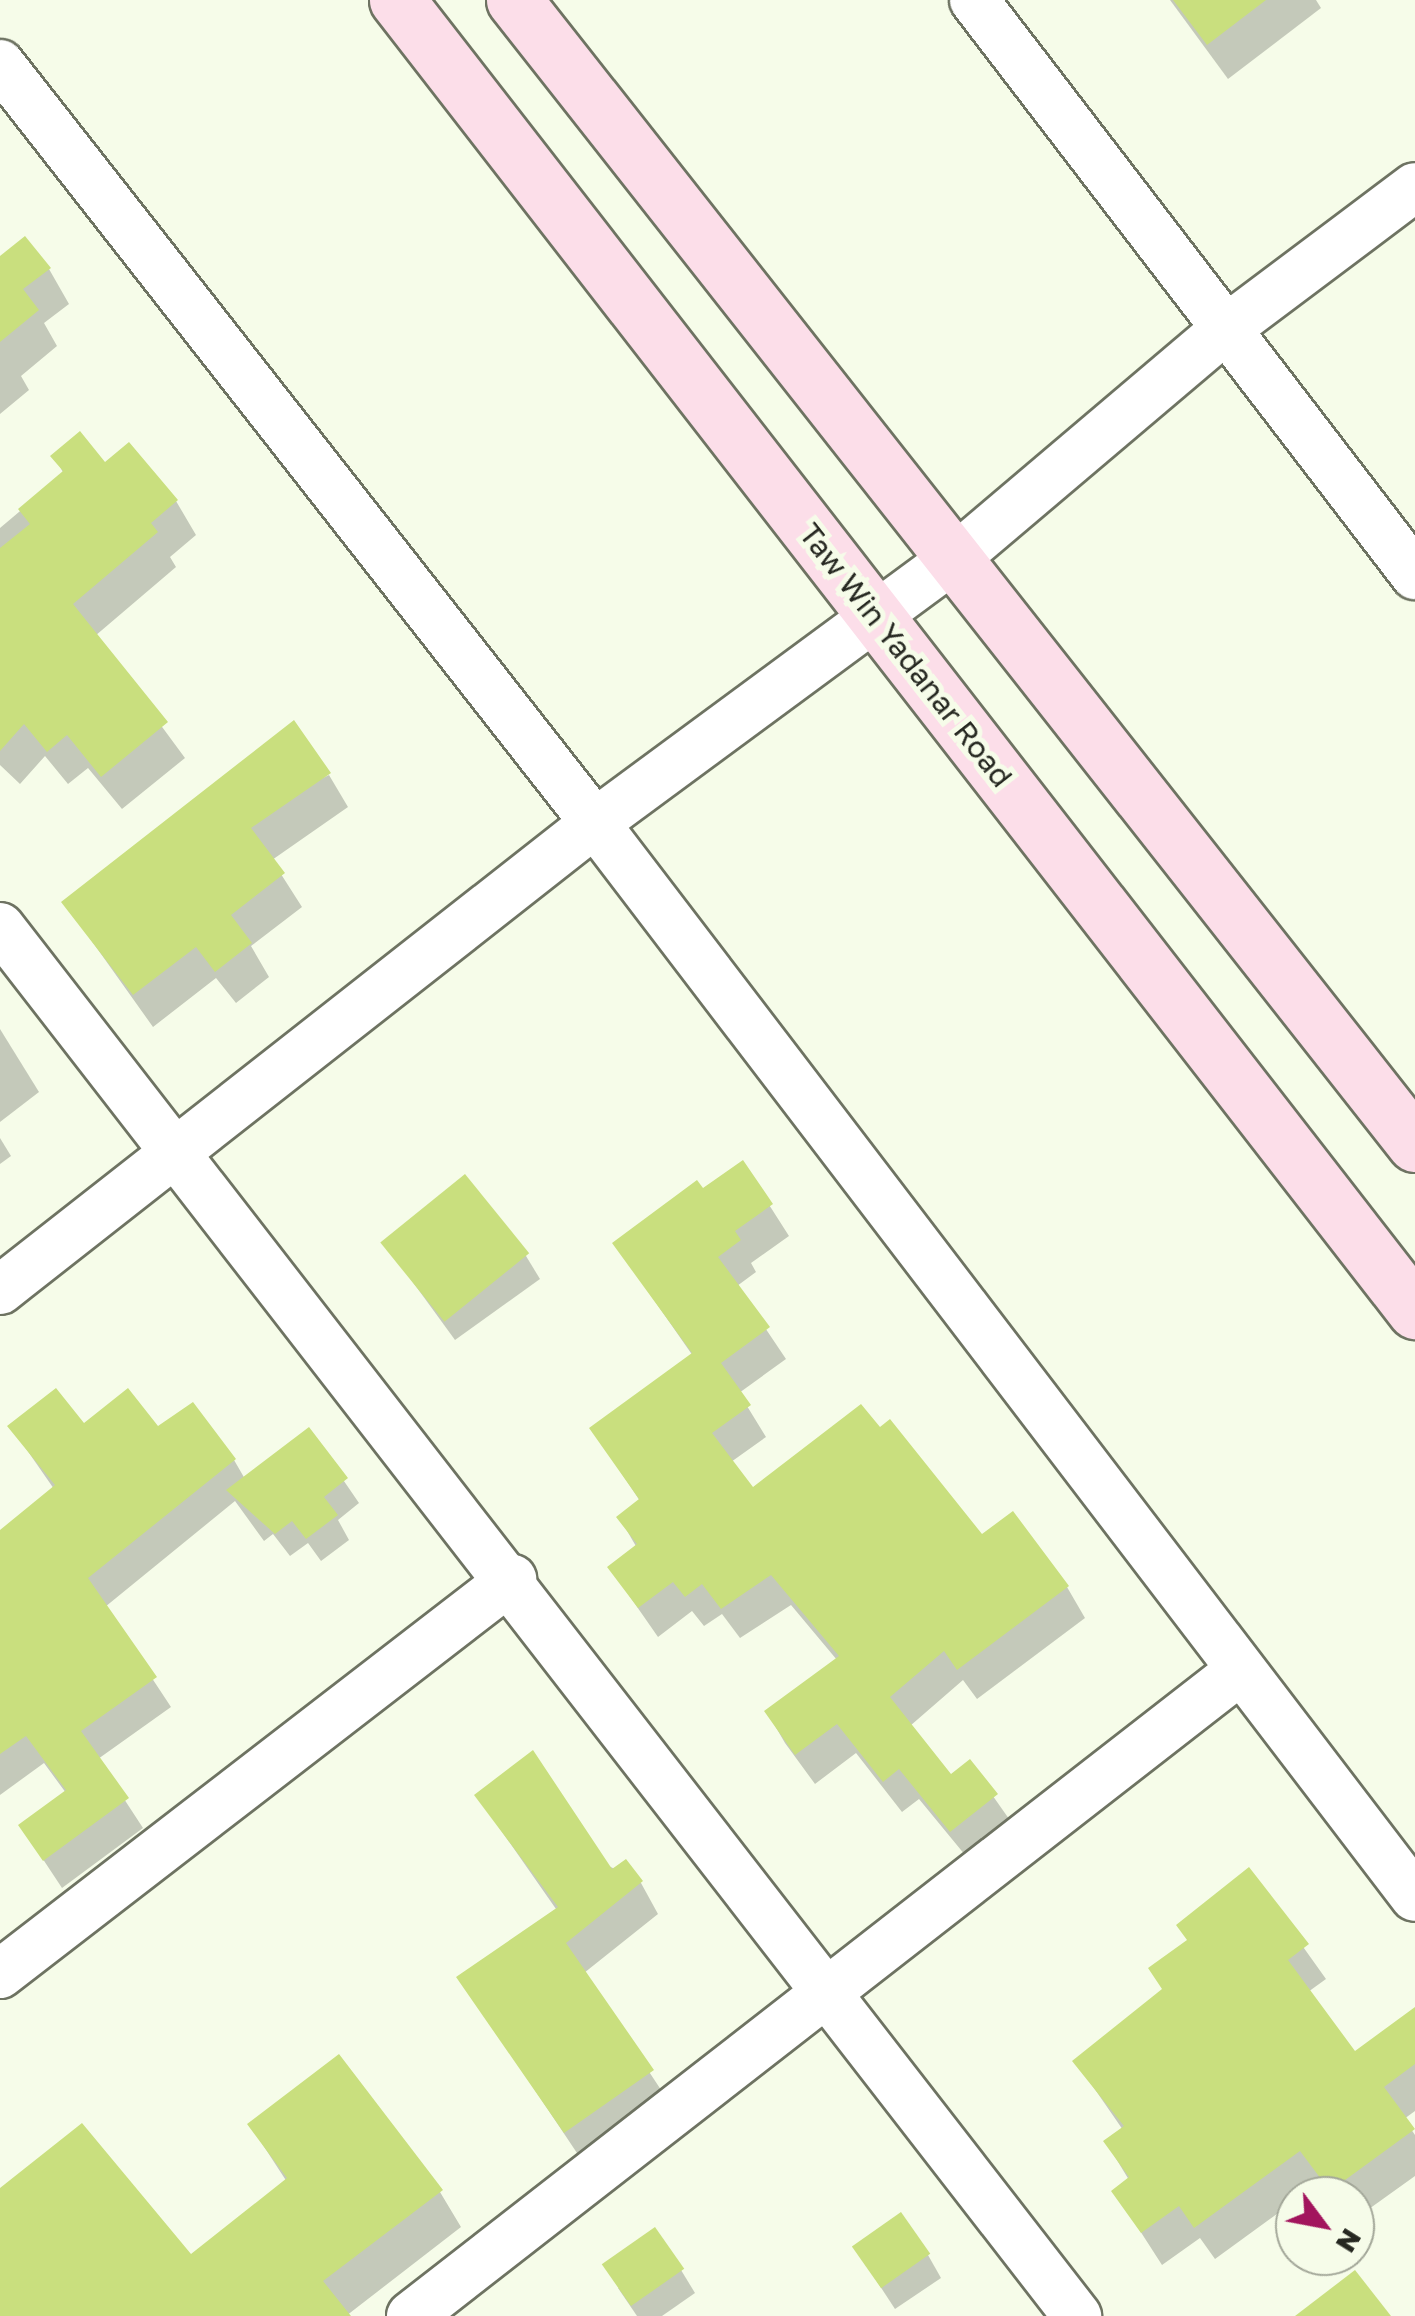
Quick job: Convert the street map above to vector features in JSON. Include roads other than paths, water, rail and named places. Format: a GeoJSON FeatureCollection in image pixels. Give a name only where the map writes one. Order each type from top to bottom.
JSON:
{"type":"FeatureCollection","features":[{"type":"Feature","properties":{"kind":"main road","name":"Taw Win Yadanar Road"},"geometry":{"type":"LineString","coordinates":[[397,0],[1415,1310]]}},
{"type":"Feature","properties":{"kind":"main road"},"geometry":{"type":"LineString","coordinates":[[514,0],[959,555],[1415,1144]]}},
{"type":"Feature","properties":{"kind":"street"},"geometry":{"type":"LineString","coordinates":[[974,0],[1222,332],[1415,575]]}},
{"type":"Feature","properties":{"kind":"street"},"geometry":{"type":"LineString","coordinates":[[0,64],[595,823],[1238,1672],[1415,1897]]}},
{"type":"Feature","properties":{"kind":"street"},"geometry":{"type":"LineString","coordinates":[[0,1290],[177,1156],[595,823],[959,555],[1222,332],[1415,188]]}},
{"type":"Feature","properties":{"kind":"street"},"geometry":{"type":"LineString","coordinates":[[0,927],[512,1579],[825,1996],[1077,2316]]}},
{"type":"Feature","properties":{"kind":"street"},"geometry":{"type":"LineString","coordinates":[[0,1974],[512,1579]]}},
{"type":"Feature","properties":{"kind":"street"},"geometry":{"type":"LineString","coordinates":[[422,2313],[1238,1672]]}}]}
